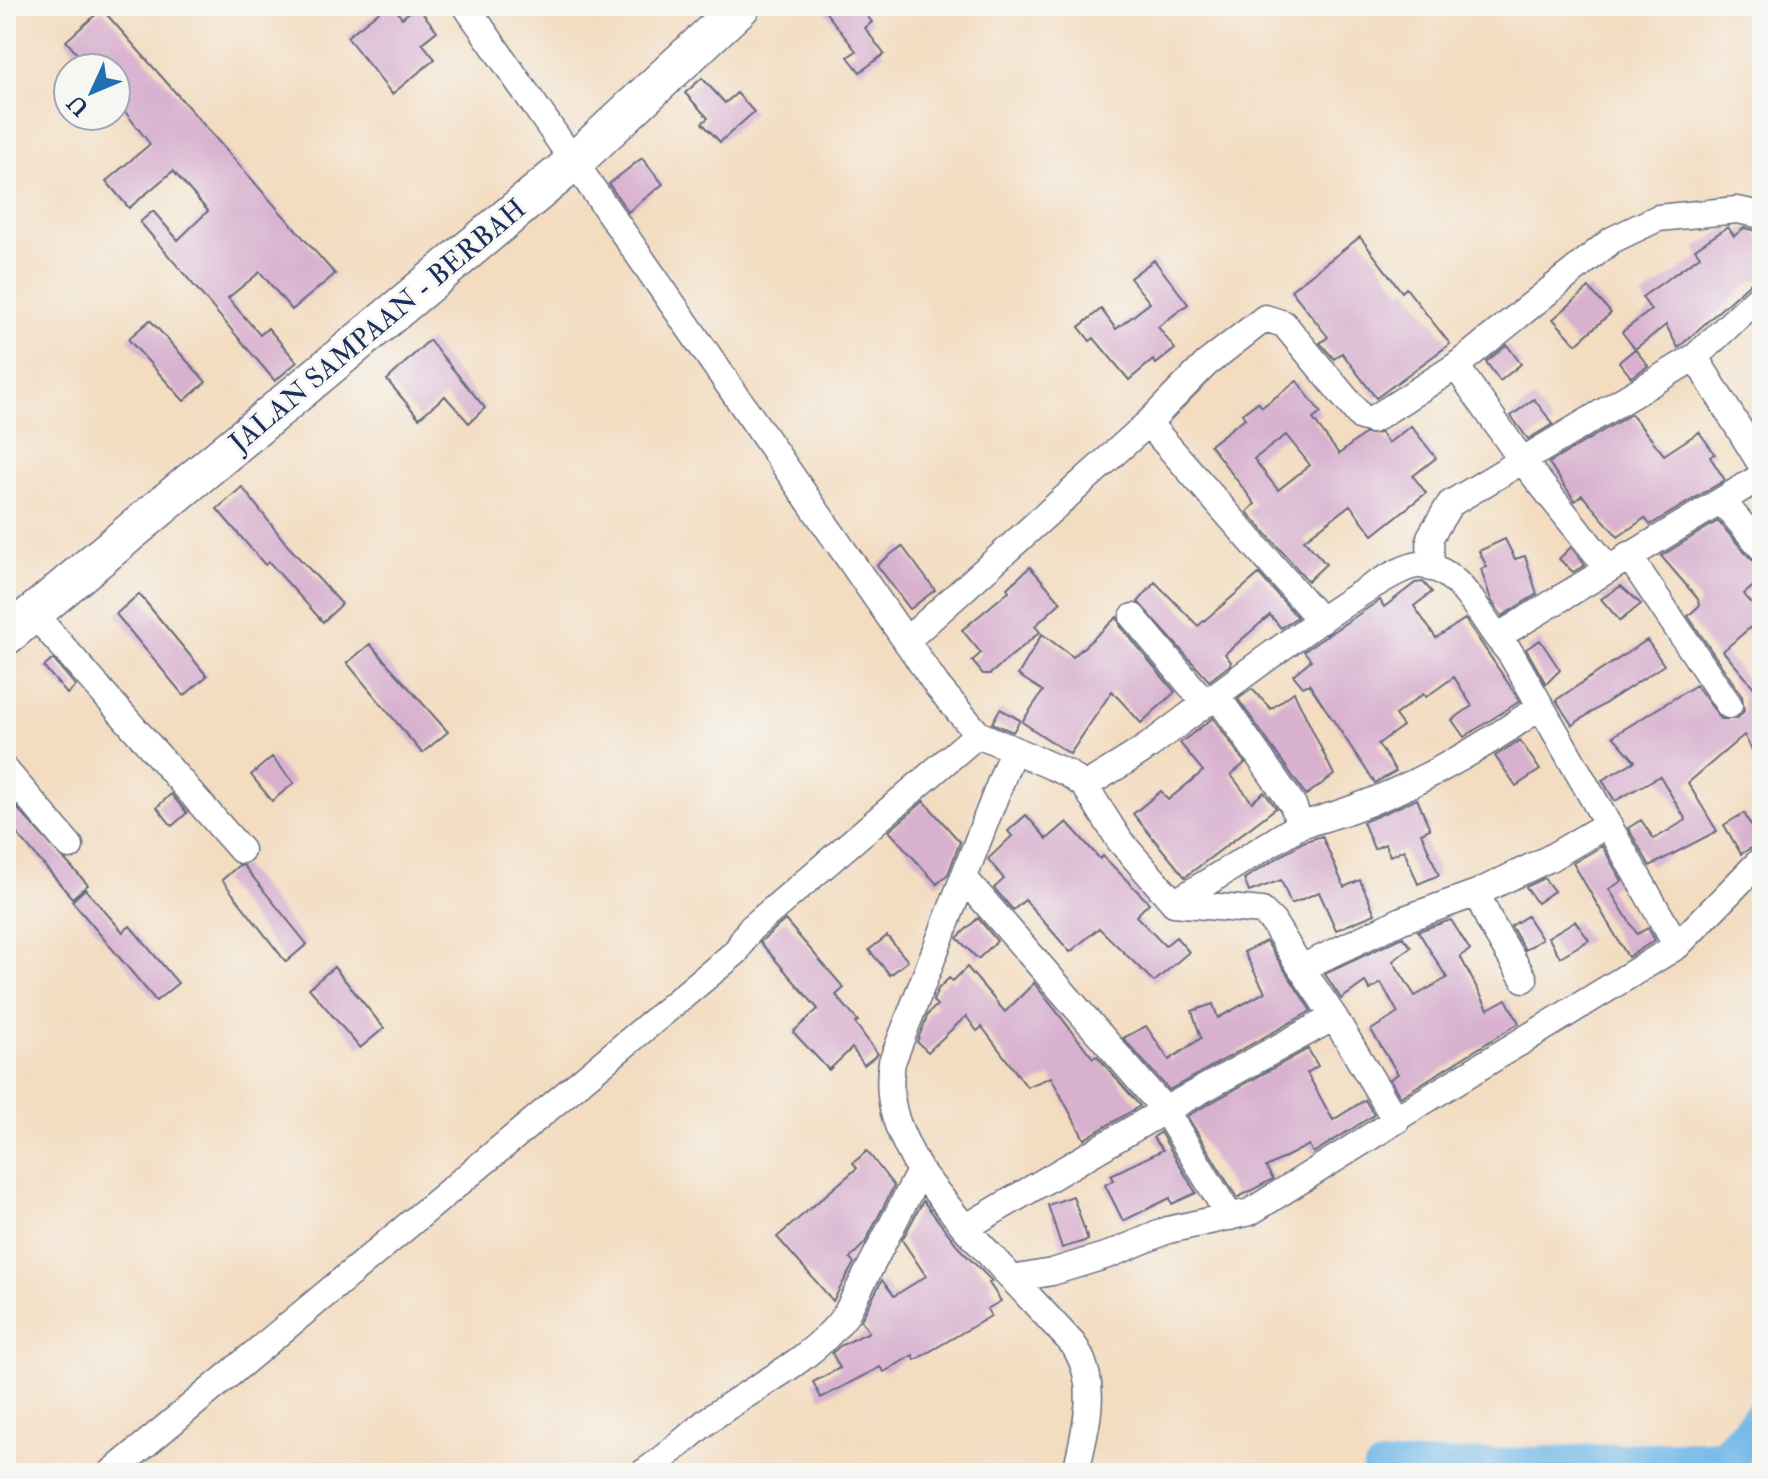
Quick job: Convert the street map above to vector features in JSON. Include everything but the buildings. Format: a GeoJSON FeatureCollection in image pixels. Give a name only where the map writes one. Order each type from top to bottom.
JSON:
{"type":"FeatureCollection","features":[{"type":"Feature","properties":{"kind":"main road","name":"JALAN SAMPAAN - BERBAH"},"geometry":{"type":"LineString","coordinates":[[20,625],[575,161],[741,6]]}},
{"type":"Feature","properties":{"kind":"street"},"geometry":{"type":"LineString","coordinates":[[466,6],[938,687],[978,734],[1067,773],[1085,786],[1120,841],[1174,903],[1262,911],[1273,922],[1397,1120]]}},
{"type":"Feature","properties":{"kind":"street"},"geometry":{"type":"LineString","coordinates":[[907,640],[1148,423],[1206,364],[1265,318],[1284,324],[1361,417],[1372,420],[1456,366],[1612,240],[1658,218],[1737,210],[1762,215]]}},
{"type":"Feature","properties":{"kind":"street"},"geometry":{"type":"LineString","coordinates":[[1431,568],[1430,537],[1450,504],[1695,357],[1762,294]]}},
{"type":"Feature","properties":{"kind":"street"},"geometry":{"type":"LineString","coordinates":[[1695,357],[1762,466]]}},
{"type":"Feature","properties":{"kind":"street"},"geometry":{"type":"LineString","coordinates":[[1456,366],[1521,459],[1618,561],[1729,705]]}},
{"type":"Feature","properties":{"kind":"street"},"geometry":{"type":"LineString","coordinates":[[1148,423],[1321,621]]}},
{"type":"Feature","properties":{"kind":"street"},"geometry":{"type":"LineString","coordinates":[[1497,637],[1762,476]]}},
{"type":"Feature","properties":{"kind":"street"},"geometry":{"type":"LineString","coordinates":[[1722,501],[1762,548]]}},
{"type":"Feature","properties":{"kind":"street"},"geometry":{"type":"LineString","coordinates":[[1085,786],[1321,621],[1404,568],[1420,565],[1448,573],[1497,637],[1541,706],[1677,946]]}},
{"type":"Feature","properties":{"kind":"street"},"geometry":{"type":"LineString","coordinates":[[1133,617],[1212,700],[1293,805],[1300,825]]}},
{"type":"Feature","properties":{"kind":"street"},"geometry":{"type":"LineString","coordinates":[[20,625],[241,850]]}},
{"type":"Feature","properties":{"kind":"street"},"geometry":{"type":"LineString","coordinates":[[1174,903],[1300,825],[1354,809],[1415,783],[1541,706]]}},
{"type":"Feature","properties":{"kind":"street"},"geometry":{"type":"LineString","coordinates":[[111,1473],[736,952],[749,930],[978,734]]}},
{"type":"Feature","properties":{"kind":"street"},"geometry":{"type":"LineString","coordinates":[[1013,750],[892,1062],[889,1100],[897,1126],[920,1171],[965,1228],[1086,1362],[1091,1394],[1076,1473]]}},
{"type":"Feature","properties":{"kind":"street"},"geometry":{"type":"LineString","coordinates":[[6,771],[70,846]]}},
{"type":"Feature","properties":{"kind":"street"},"geometry":{"type":"LineString","coordinates":[[1301,968],[1402,920],[1477,893],[1550,858],[1606,825]]}},
{"type":"Feature","properties":{"kind":"street"},"geometry":{"type":"LineString","coordinates":[[1012,1279],[1052,1272],[1111,1254],[1168,1230],[1250,1212],[1677,946],[1762,859]]}},
{"type":"Feature","properties":{"kind":"street"},"geometry":{"type":"LineString","coordinates":[[965,879],[1165,1110],[1230,1217]]}},
{"type":"Feature","properties":{"kind":"street"},"geometry":{"type":"LineString","coordinates":[[1477,893],[1490,922],[1524,979]]}},
{"type":"Feature","properties":{"kind":"street"},"geometry":{"type":"LineString","coordinates":[[965,1228],[1165,1110],[1334,1017]]}},
{"type":"Feature","properties":{"kind":"street"},"geometry":{"type":"LineString","coordinates":[[643,1473],[674,1452],[709,1420],[810,1355],[828,1338],[845,1316],[920,1171]]}},
{"type":"Feature","properties":{"kind":"waterway"},"geometry":{"type":"LineString","coordinates":[[1382,1473],[1726,1459],[1762,1418]]}}]}
